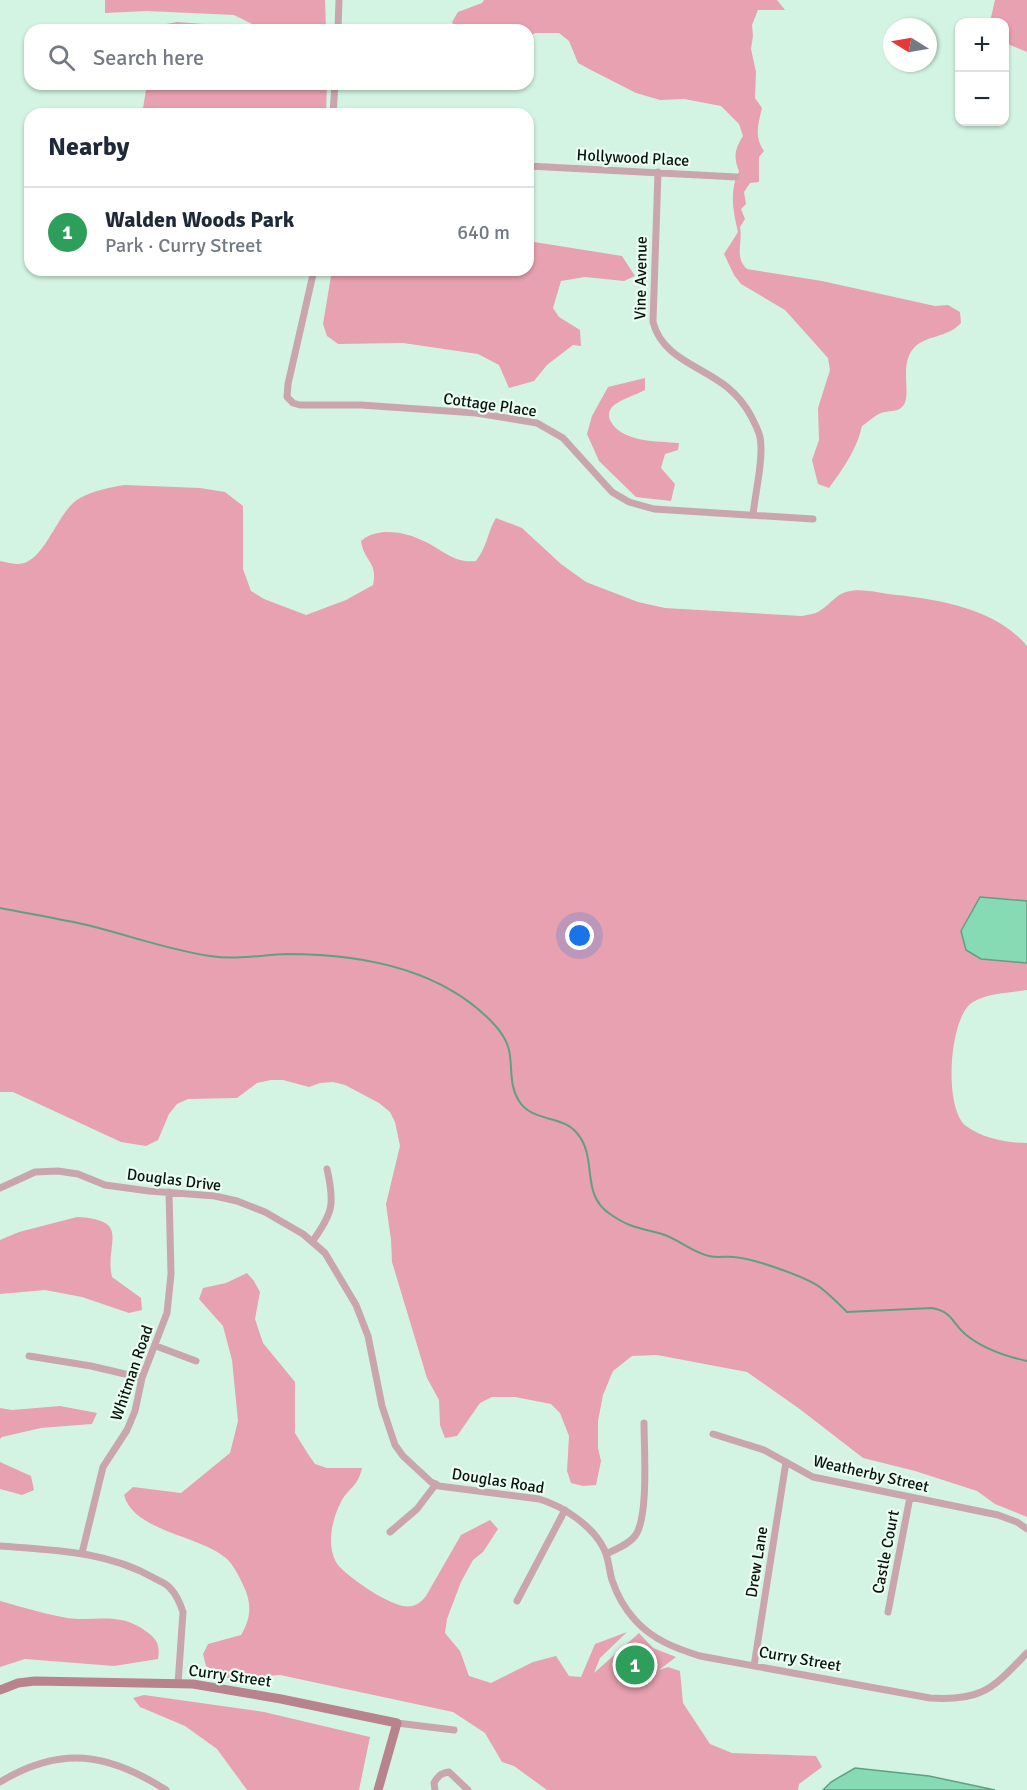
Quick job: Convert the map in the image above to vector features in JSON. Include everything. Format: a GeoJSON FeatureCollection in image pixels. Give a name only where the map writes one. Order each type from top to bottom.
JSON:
{"type":"FeatureCollection","features":[{"type":"Feature","properties":{"kind":"street"},"geometry":{"type":"LineString","coordinates":[[338,24],[339,0]]}},
{"type":"Feature","properties":{"kind":"street"},"geometry":{"type":"LineString","coordinates":[[334,108],[335,90]]}},
{"type":"Feature","properties":{"kind":"street","name":"Hollywood Place"},"geometry":{"type":"LineString","coordinates":[[534,166],[736,177]]}},
{"type":"Feature","properties":{"kind":"street","name":"Vine Avenue"},"geometry":{"type":"LineString","coordinates":[[658,172],[652,322],[660,340],[676,355],[727,386],[739,398],[751,417],[760,436],[761,447],[753,515]]}},
{"type":"Feature","properties":{"kind":"street","name":"Cottage Place"},"geometry":{"type":"LineString","coordinates":[[313,276],[288,390],[289,400],[293,403],[312,406],[360,405],[476,413],[537,423],[563,438],[612,492],[629,502],[654,509],[813,519]]}},
{"type":"Feature","properties":{"kind":"street"},"geometry":{"type":"LineString","coordinates":[[312,1242],[324,1226],[332,1205],[333,1196],[327,1169]]}},
{"type":"Feature","properties":{"kind":"street","name":"Douglas Drive"},"geometry":{"type":"LineString","coordinates":[[0,1188],[35,1172],[47,1170],[78,1174],[105,1185],[215,1196],[237,1202],[281,1220],[325,1253],[356,1305],[368,1336],[382,1406],[395,1445],[403,1456],[436,1484]]}},
{"type":"Feature","properties":{"kind":"street","name":"Whitman Road"},"geometry":{"type":"LineString","coordinates":[[82,1553],[103,1467],[127,1430],[135,1411],[142,1378],[167,1313],[171,1274],[169,1192]]}},
{"type":"Feature","properties":{"kind":"street"},"geometry":{"type":"LineString","coordinates":[[156,1346],[196,1361]]}},
{"type":"Feature","properties":{"kind":"street"},"geometry":{"type":"LineString","coordinates":[[29,1356],[92,1366],[142,1378]]}},
{"type":"Feature","properties":{"kind":"street"},"geometry":{"type":"LineString","coordinates":[[606,1554],[625,1545],[634,1537],[639,1527],[643,1513],[644,1423]]}},
{"type":"Feature","properties":{"kind":"street","name":"Weatherby Street"},"geometry":{"type":"LineString","coordinates":[[713,1434],[764,1450],[798,1470],[821,1479],[998,1515],[1017,1522],[1027,1529]]}},
{"type":"Feature","properties":{"kind":"street","name":"Drew Lane"},"geometry":{"type":"LineString","coordinates":[[754,1666],[786,1462]]}},
{"type":"Feature","properties":{"kind":"street"},"geometry":{"type":"LineString","coordinates":[[390,1532],[417,1509],[436,1484]]}},
{"type":"Feature","properties":{"kind":"street","name":"Douglas Road"},"geometry":{"type":"LineString","coordinates":[[436,1484],[476,1492],[529,1497],[555,1504],[584,1524],[603,1546],[606,1554]]}},
{"type":"Feature","properties":{"kind":"street","name":"Castle Court"},"geometry":{"type":"LineString","coordinates":[[888,1612],[910,1497]]}},
{"type":"Feature","properties":{"kind":"street"},"geometry":{"type":"LineString","coordinates":[[517,1601],[565,1510]]}},
{"type":"Feature","properties":{"kind":"street"},"geometry":{"type":"LineString","coordinates":[[0,1546],[82,1553],[114,1561],[139,1570],[171,1589],[183,1612],[178,1684]]}},
{"type":"Feature","properties":{"kind":"street","name":"Curry Street"},"geometry":{"type":"LineString","coordinates":[[606,1554],[612,1579],[622,1601],[635,1620],[657,1640],[700,1656],[930,1698],[947,1699],[981,1692],[1027,1653]]}},
{"type":"Feature","properties":{"kind":"street","name":"Curry Street"},"geometry":{"type":"LineString","coordinates":[[0,1690],[18,1683],[35,1681],[178,1684],[237,1690],[397,1723],[454,1730]]}},
{"type":"Feature","properties":{"kind":"street"},"geometry":{"type":"LineString","coordinates":[[378,1790],[397,1723]]}},
{"type":"Feature","properties":{"kind":"street"},"geometry":{"type":"LineString","coordinates":[[0,1782],[18,1771],[38,1764],[76,1757],[118,1764],[143,1775],[166,1790]]}},
{"type":"Feature","properties":{"kind":"street"},"geometry":{"type":"LineString","coordinates":[[435,1790],[434,1783],[437,1777],[449,1772],[468,1790]]}},
{"type":"Feature","properties":{"kind":"shaded area"},"geometry":{"type":"Polygon","coordinates":[[[105,0],[325,0],[326,24],[252,24],[234,15],[147,11],[105,13],[105,0]]]}},
{"type":"Feature","properties":{"kind":"shaded area"},"geometry":{"type":"Polygon","coordinates":[[[484,0],[777,0],[785,10],[758,10],[752,25],[751,49],[756,72],[755,98],[762,108],[758,135],[764,151],[759,157],[759,182],[750,183],[744,192],[746,204],[741,209],[745,219],[740,227],[740,255],[743,264],[747,269],[822,281],[935,306],[948,305],[960,312],[961,323],[956,328],[923,341],[913,349],[907,364],[906,395],[903,406],[898,410],[878,414],[862,426],[853,451],[829,488],[818,484],[812,460],[819,440],[818,408],[830,370],[828,358],[785,310],[741,284],[724,254],[738,232],[733,201],[734,186],[739,171],[736,153],[743,136],[739,124],[721,106],[684,99],[660,100],[636,93],[578,63],[569,41],[559,33],[534,34],[534,24],[453,24],[458,12],[482,3],[484,0]]]}},
{"type":"Feature","properties":{"kind":"shaded area"},"geometry":{"type":"Polygon","coordinates":[[[995,0],[1027,0],[1027,52],[1009,45],[1009,18],[991,18],[995,0]]]}},
{"type":"Feature","properties":{"kind":"shaded area"},"geometry":{"type":"Polygon","coordinates":[[[177,22],[203,24],[166,24],[177,22]]]}},
{"type":"Feature","properties":{"kind":"shaded area"},"geometry":{"type":"Polygon","coordinates":[[[146,90],[327,90],[326,108],[143,108],[146,90]]]}},
{"type":"Feature","properties":{"kind":"shaded area"},"geometry":{"type":"Polygon","coordinates":[[[534,242],[622,256],[635,276],[624,281],[585,277],[561,281],[553,308],[559,317],[580,330],[581,346],[573,345],[547,365],[534,381],[509,388],[499,365],[478,354],[403,343],[338,344],[327,336],[323,324],[331,276],[534,276],[534,242]]]}},
{"type":"Feature","properties":{"kind":"shaded area"},"geometry":{"type":"Polygon","coordinates":[[[645,378],[645,390],[615,404],[610,410],[609,417],[615,428],[631,437],[679,443],[678,450],[665,454],[661,468],[675,484],[671,501],[636,497],[599,461],[587,434],[592,416],[608,387],[645,378]]]}},
{"type":"Feature","properties":{"kind":"shaded area"},"geometry":{"type":"Polygon","coordinates":[[[125,485],[200,488],[225,492],[243,506],[243,569],[251,591],[264,599],[306,615],[346,600],[373,585],[374,571],[361,541],[367,537],[389,532],[404,534],[427,542],[460,560],[476,561],[496,518],[522,528],[561,564],[586,582],[638,602],[665,608],[802,616],[816,613],[846,592],[867,591],[944,602],[963,607],[998,622],[1027,646],[1027,901],[980,897],[981,959],[1027,963],[1027,990],[985,997],[973,1002],[965,1011],[954,1043],[952,1083],[954,1101],[959,1116],[966,1126],[979,1134],[995,1139],[1027,1143],[1027,1517],[995,1504],[977,1491],[915,1471],[863,1458],[747,1372],[657,1355],[632,1356],[613,1371],[603,1395],[598,1421],[598,1448],[601,1461],[596,1485],[583,1486],[571,1483],[567,1471],[569,1436],[560,1413],[551,1404],[515,1397],[492,1397],[480,1403],[457,1436],[445,1438],[440,1425],[439,1400],[427,1378],[392,1262],[386,1204],[400,1146],[395,1122],[390,1112],[379,1103],[345,1085],[333,1082],[309,1087],[283,1080],[271,1080],[257,1083],[237,1098],[188,1099],[177,1104],[169,1114],[158,1140],[146,1146],[121,1142],[13,1092],[0,1092],[0,561],[18,564],[27,562],[43,546],[72,504],[90,493],[125,485]]]}},
{"type":"Feature","properties":{"kind":"shaded area"},"geometry":{"type":"Polygon","coordinates":[[[980,897],[1027,901],[1027,963],[981,959],[966,950],[961,931],[980,897]]]}},
{"type":"Feature","properties":{"kind":"shaded area"},"geometry":{"type":"Polygon","coordinates":[[[77,1217],[94,1219],[111,1228],[112,1277],[141,1298],[142,1310],[129,1313],[82,1297],[45,1290],[0,1294],[0,1240],[19,1232],[77,1217]]]}},
{"type":"Feature","properties":{"kind":"shaded area"},"geometry":{"type":"Polygon","coordinates":[[[247,1273],[260,1292],[255,1319],[263,1343],[295,1382],[295,1433],[315,1464],[327,1468],[362,1468],[358,1479],[341,1502],[332,1531],[331,1546],[335,1560],[350,1576],[391,1602],[402,1606],[412,1606],[426,1596],[461,1535],[490,1520],[498,1529],[483,1552],[473,1560],[461,1582],[447,1619],[445,1633],[460,1651],[469,1676],[491,1683],[533,1662],[556,1656],[569,1676],[581,1677],[595,1644],[627,1632],[600,1658],[594,1673],[639,1633],[653,1648],[676,1657],[659,1670],[668,1667],[680,1671],[683,1703],[710,1744],[732,1753],[816,1756],[822,1767],[799,1784],[798,1790],[547,1790],[514,1766],[502,1762],[485,1733],[453,1712],[280,1675],[229,1679],[206,1666],[203,1654],[208,1644],[241,1635],[247,1623],[249,1605],[241,1580],[227,1559],[201,1544],[169,1532],[141,1517],[130,1507],[124,1495],[133,1487],[181,1493],[230,1453],[238,1421],[232,1360],[223,1326],[199,1299],[203,1288],[226,1283],[247,1273]]]}},
{"type":"Feature","properties":{"kind":"shaded area"},"geometry":{"type":"Polygon","coordinates":[[[60,1406],[97,1413],[92,1424],[41,1428],[0,1439],[0,1408],[12,1410],[60,1406]]]}},
{"type":"Feature","properties":{"kind":"shaded area"},"geometry":{"type":"Polygon","coordinates":[[[0,1462],[31,1476],[34,1490],[22,1495],[0,1489],[0,1462]]]}},
{"type":"Feature","properties":{"kind":"shaded area"},"geometry":{"type":"Polygon","coordinates":[[[0,1601],[67,1618],[117,1619],[127,1622],[154,1638],[159,1650],[158,1659],[114,1666],[25,1659],[0,1667],[0,1601]]]}},
{"type":"Feature","properties":{"kind":"shaded area"},"geometry":{"type":"Polygon","coordinates":[[[144,1695],[264,1712],[370,1737],[359,1790],[247,1790],[217,1749],[185,1726],[140,1707],[133,1698],[144,1695]]]}},
{"type":"Feature","properties":{"kind":"shaded area"},"geometry":{"type":"Polygon","coordinates":[[[855,1768],[929,1776],[995,1790],[823,1790],[831,1782],[855,1768]]]}},
{"type":"Feature","properties":{"kind":"waterway"},"geometry":{"type":"LineString","coordinates":[[0,908],[91,926],[165,947],[210,956],[287,954],[342,957],[396,967],[422,976],[470,1003],[498,1028],[508,1046],[513,1085],[519,1101],[531,1112],[563,1123],[576,1132],[587,1152],[595,1196],[601,1205],[617,1219],[635,1227],[668,1236],[691,1249],[712,1257],[742,1258],[792,1274],[821,1288],[847,1312],[932,1308],[939,1310],[948,1315],[960,1330],[979,1344],[1027,1361]]}},
{"type":"Feature","properties":{"kind":"place","name":"Walden Woods Park"},"geometry":{"type":"Point","coordinates":[635,1665]}}]}
